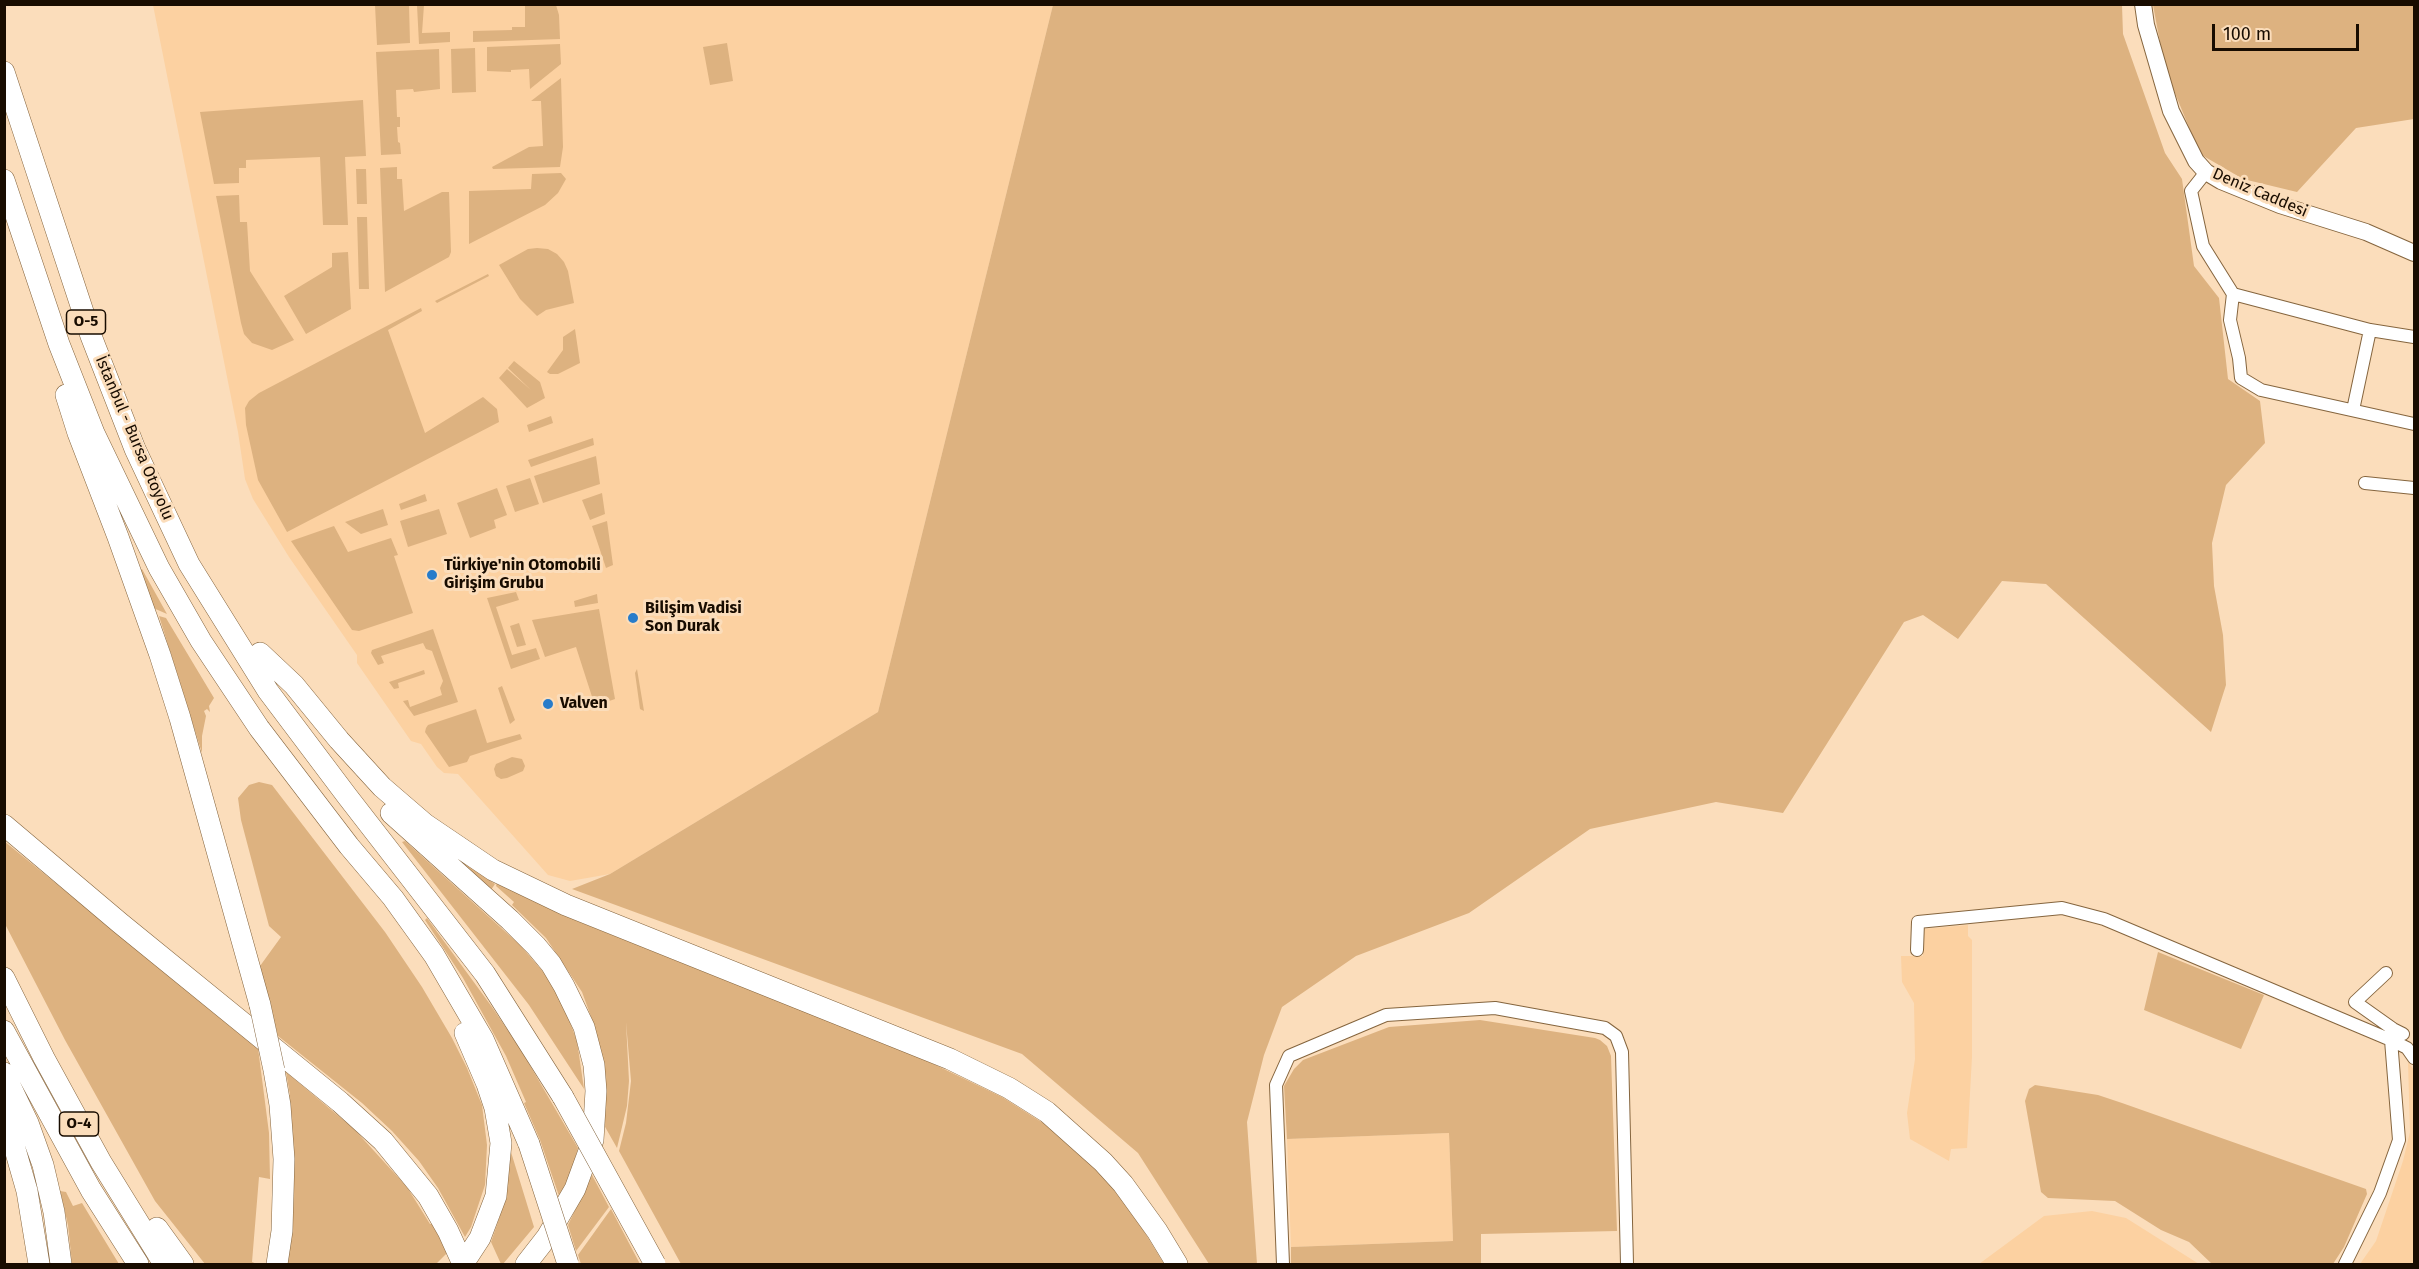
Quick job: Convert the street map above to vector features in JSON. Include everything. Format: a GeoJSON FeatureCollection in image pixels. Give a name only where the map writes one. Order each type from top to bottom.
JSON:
{"type":"FeatureCollection","features":[{"type":"Feature","properties":{"kind":"highway","name":"İstanbul - Bursa Otoyolu"},"geometry":{"type":"LineString","coordinates":[[4,72],[91,336],[135,449],[189,564]]}},
{"type":"Feature","properties":{"kind":"highway","name":"O-5"},"geometry":{"type":"LineString","coordinates":[[4,180],[59,344]]}},
{"type":"Feature","properties":{"kind":"highway"},"geometry":{"type":"LineString","coordinates":[[59,344],[94,433],[116,481],[139,530],[180,606],[259,728],[349,846],[393,898],[452,984],[497,1065],[529,1144],[568,1264]]}},
{"type":"Feature","properties":{"kind":"highway"},"geometry":{"type":"LineString","coordinates":[[59,344],[67,402],[160,655],[180,718],[260,1005],[280,1106],[284,1159],[282,1231],[277,1264]]}},
{"type":"Feature","properties":{"kind":"highway"},"geometry":{"type":"LineString","coordinates":[[189,564],[221,596],[322,737],[373,795],[536,946],[551,964],[576,1007],[594,1065],[596,1091],[593,1140],[575,1189],[557,1222],[526,1264]]}},
{"type":"Feature","properties":{"kind":"highway"},"geometry":{"type":"LineString","coordinates":[[189,564],[268,691],[485,974],[563,1096],[655,1264]]}},
{"type":"Feature","properties":{"kind":"highway"},"geometry":{"type":"LineString","coordinates":[[260,653],[294,685],[339,740],[382,787],[425,824],[468,855],[516,882],[589,914],[940,1055],[1009,1088],[1047,1112],[1103,1162],[1143,1210],[1177,1264]]}},
{"type":"Feature","properties":{"kind":"highway"},"geometry":{"type":"LineString","coordinates":[[4,825],[366,1125],[415,1178],[448,1232],[463,1264]]}},
{"type":"Feature","properties":{"kind":"highway"},"geometry":{"type":"LineString","coordinates":[[349,846],[387,913],[458,1020],[479,1065],[495,1108],[501,1143],[496,1196],[480,1238],[463,1264]]}},
{"type":"Feature","properties":{"kind":"highway","name":"O-4"},"geometry":{"type":"LineString","coordinates":[[4,978],[80,1126],[164,1264]]}},
{"type":"Feature","properties":{"kind":"highway","name":"O-4"},"geometry":{"type":"LineString","coordinates":[[4,1031],[86,1180],[138,1264]]}},
{"type":"Feature","properties":{"kind":"highway"},"geometry":{"type":"LineString","coordinates":[[4,1073],[28,1124],[43,1165],[54,1212],[61,1264]]}},
{"type":"Feature","properties":{"kind":"highway"},"geometry":{"type":"LineString","coordinates":[[4,1112],[27,1191],[39,1264]]}},
{"type":"Feature","properties":{"kind":"highway"},"geometry":{"type":"LineString","coordinates":[[80,1126],[95,1137],[183,1264]]}},
{"type":"Feature","properties":{"kind":"main road","name":"Deniz Caddesi"},"geometry":{"type":"LineString","coordinates":[[2143,4],[2146,25],[2171,111],[2196,161],[2206,172],[2221,181],[2280,205],[2366,232],[2415,253]]}},
{"type":"Feature","properties":{"kind":"street"},"geometry":{"type":"LineString","coordinates":[[2206,172],[2191,191],[2203,246],[2233,294],[2229,320],[2239,358],[2241,378],[2260,390],[2415,424]]}},
{"type":"Feature","properties":{"kind":"street"},"geometry":{"type":"LineString","coordinates":[[2233,294],[2370,330],[2415,337]]}},
{"type":"Feature","properties":{"kind":"street"},"geometry":{"type":"LineString","coordinates":[[2353,410],[2370,330]]}},
{"type":"Feature","properties":{"kind":"street"},"geometry":{"type":"LineString","coordinates":[[2365,483],[2415,489]]}},
{"type":"Feature","properties":{"kind":"street"},"geometry":{"type":"LineString","coordinates":[[1917,950],[1918,922],[2062,908],[2104,920],[2391,1040],[2412,1052]]}},
{"type":"Feature","properties":{"kind":"street"},"geometry":{"type":"LineString","coordinates":[[2386,974],[2355,1002],[2392,1029],[2403,1034]]}},
{"type":"Feature","properties":{"kind":"street"},"geometry":{"type":"LineString","coordinates":[[1283,1264],[1276,1085],[1289,1056],[1386,1015],[1495,1008],[1605,1028],[1616,1036],[1622,1052],[1627,1264]]}},
{"type":"Feature","properties":{"kind":"street"},"geometry":{"type":"LineString","coordinates":[[2345,1264],[2380,1192],[2399,1140],[2391,1040]]}},
{"type":"Feature","properties":{"kind":"shaded area"},"geometry":{"type":"Polygon","coordinates":[[[153,5],[1053,5],[878,712],[610,874],[570,881],[548,875],[458,774],[444,773],[437,767],[421,744],[411,741],[357,663],[357,655],[289,557],[253,499],[245,479],[238,432],[153,5]]]}},
{"type":"Feature","properties":{"kind":"shaded area"},"geometry":{"type":"Polygon","coordinates":[[[375,5],[409,5],[410,43],[377,45],[375,5]]]}},
{"type":"Feature","properties":{"kind":"shaded area"},"geometry":{"type":"Polygon","coordinates":[[[417,5],[424,5],[422,33],[450,32],[450,42],[419,44],[417,5]]]}},
{"type":"Feature","properties":{"kind":"shaded area"},"geometry":{"type":"Polygon","coordinates":[[[525,5],[556,5],[559,15],[560,39],[473,42],[473,31],[512,30],[512,27],[525,27],[525,5]]]}},
{"type":"Feature","properties":{"kind":"shaded area"},"geometry":{"type":"Polygon","coordinates":[[[1053,5],[2122,5],[2123,34],[2165,153],[2182,179],[2194,266],[2219,298],[2228,379],[2260,401],[2265,443],[2226,485],[2212,543],[2214,586],[2223,635],[2226,685],[2211,732],[2046,584],[2002,581],[1958,639],[1923,615],[1904,622],[1783,813],[1716,802],[1590,829],[1469,913],[1356,956],[1282,1007],[1264,1055],[1247,1122],[1257,1264],[1209,1264],[1138,1153],[1022,1054],[572,889],[610,874],[878,712],[1053,5]]]}},
{"type":"Feature","properties":{"kind":"shaded area"},"geometry":{"type":"Polygon","coordinates":[[[2153,5],[2414,5],[2414,119],[2356,128],[2297,192],[2243,179],[2200,154],[2165,69],[2153,5]]]}},
{"type":"Feature","properties":{"kind":"shaded area"},"geometry":{"type":"Polygon","coordinates":[[[727,43],[733,81],[710,85],[703,47],[727,43]]]}},
{"type":"Feature","properties":{"kind":"shaded area"},"geometry":{"type":"Polygon","coordinates":[[[560,44],[561,64],[530,89],[529,69],[511,70],[511,72],[487,71],[487,47],[560,44]]]}},
{"type":"Feature","properties":{"kind":"shaded area"},"geometry":{"type":"Polygon","coordinates":[[[475,48],[476,92],[452,93],[451,49],[475,48]]]}},
{"type":"Feature","properties":{"kind":"shaded area"},"geometry":{"type":"Polygon","coordinates":[[[439,49],[440,89],[414,92],[413,89],[396,90],[397,117],[400,117],[400,127],[397,127],[398,142],[401,154],[381,155],[376,52],[439,49]]]}},
{"type":"Feature","properties":{"kind":"shaded area"},"geometry":{"type":"Polygon","coordinates":[[[561,78],[563,147],[560,167],[493,169],[492,167],[529,147],[543,146],[541,101],[531,101],[561,78]]]}},
{"type":"Feature","properties":{"kind":"shaded area"},"geometry":{"type":"Polygon","coordinates":[[[363,100],[366,156],[345,157],[348,225],[323,225],[320,157],[246,160],[246,168],[239,168],[239,183],[214,184],[200,112],[363,100]]]}},
{"type":"Feature","properties":{"kind":"shaded area"},"geometry":{"type":"Polygon","coordinates":[[[397,167],[397,179],[402,179],[404,211],[442,192],[449,192],[451,252],[449,257],[385,292],[380,168],[397,167]]]}},
{"type":"Feature","properties":{"kind":"shaded area"},"geometry":{"type":"Polygon","coordinates":[[[356,169],[366,169],[367,204],[357,204],[356,169]]]}},
{"type":"Feature","properties":{"kind":"shaded area"},"geometry":{"type":"Polygon","coordinates":[[[561,173],[566,179],[558,193],[545,205],[469,244],[469,191],[531,189],[532,174],[561,173]]]}},
{"type":"Feature","properties":{"kind":"shaded area"},"geometry":{"type":"Polygon","coordinates":[[[239,195],[240,222],[247,222],[250,271],[294,340],[272,350],[252,343],[244,334],[241,323],[216,196],[239,195]]]}},
{"type":"Feature","properties":{"kind":"shaded area"},"geometry":{"type":"Polygon","coordinates":[[[357,217],[367,217],[369,289],[359,289],[357,217]]]}},
{"type":"Feature","properties":{"kind":"shaded area"},"geometry":{"type":"Polygon","coordinates":[[[528,249],[548,249],[564,262],[574,303],[546,310],[537,316],[520,299],[499,265],[528,249]]]}},
{"type":"Feature","properties":{"kind":"shaded area"},"geometry":{"type":"Polygon","coordinates":[[[348,252],[351,309],[306,334],[284,296],[332,267],[332,253],[348,252]]]}},
{"type":"Feature","properties":{"kind":"shaded area"},"geometry":{"type":"Polygon","coordinates":[[[488,274],[489,276],[437,303],[435,301],[488,274]]]}},
{"type":"Feature","properties":{"kind":"shaded area"},"geometry":{"type":"Polygon","coordinates":[[[421,308],[422,311],[388,330],[425,433],[483,397],[497,409],[499,422],[287,532],[258,480],[246,425],[245,408],[249,401],[259,393],[421,308]]]}},
{"type":"Feature","properties":{"kind":"shaded area"},"geometry":{"type":"Polygon","coordinates":[[[575,329],[580,363],[558,374],[550,374],[547,372],[563,350],[563,337],[575,329]]]}},
{"type":"Feature","properties":{"kind":"shaded area"},"geometry":{"type":"Polygon","coordinates":[[[514,361],[540,382],[545,398],[527,408],[499,378],[507,369],[531,390],[508,368],[514,361]]]}},
{"type":"Feature","properties":{"kind":"shaded area"},"geometry":{"type":"Polygon","coordinates":[[[551,416],[553,423],[529,432],[527,425],[551,416]]]}},
{"type":"Feature","properties":{"kind":"shaded area"},"geometry":{"type":"Polygon","coordinates":[[[593,438],[594,445],[531,467],[528,460],[593,438]]]}},
{"type":"Feature","properties":{"kind":"shaded area"},"geometry":{"type":"Polygon","coordinates":[[[596,456],[600,484],[543,503],[534,476],[596,456]]]}},
{"type":"Feature","properties":{"kind":"shaded area"},"geometry":{"type":"Polygon","coordinates":[[[530,478],[539,504],[515,512],[506,486],[530,478]]]}},
{"type":"Feature","properties":{"kind":"shaded area"},"geometry":{"type":"Polygon","coordinates":[[[497,488],[507,515],[494,520],[496,528],[470,538],[457,503],[497,488]]]}},
{"type":"Feature","properties":{"kind":"shaded area"},"geometry":{"type":"Polygon","coordinates":[[[602,493],[605,514],[590,520],[582,500],[602,493]]]}},
{"type":"Feature","properties":{"kind":"shaded area"},"geometry":{"type":"Polygon","coordinates":[[[425,494],[427,501],[401,510],[399,504],[425,494]]]}},
{"type":"Feature","properties":{"kind":"shaded area"},"geometry":{"type":"Polygon","coordinates":[[[383,509],[388,525],[361,534],[345,522],[383,509]]]}},
{"type":"Feature","properties":{"kind":"shaded area"},"geometry":{"type":"Polygon","coordinates":[[[439,509],[447,534],[408,547],[400,521],[439,509]]]}},
{"type":"Feature","properties":{"kind":"shaded area"},"geometry":{"type":"Polygon","coordinates":[[[607,521],[613,565],[606,568],[592,526],[607,521]]]}},
{"type":"Feature","properties":{"kind":"shaded area"},"geometry":{"type":"Polygon","coordinates":[[[334,526],[348,552],[391,538],[398,555],[394,556],[413,613],[359,631],[352,630],[291,541],[334,526]]]}},
{"type":"Feature","properties":{"kind":"shaded area"},"geometry":{"type":"Polygon","coordinates":[[[142,569],[167,614],[151,607],[140,570],[142,569]]]}},
{"type":"Feature","properties":{"kind":"shaded area"},"geometry":{"type":"Polygon","coordinates":[[[516,592],[519,600],[496,607],[512,655],[536,648],[540,659],[511,669],[487,598],[516,592]]]}},
{"type":"Feature","properties":{"kind":"shaded area"},"geometry":{"type":"Polygon","coordinates":[[[597,594],[598,603],[575,607],[574,601],[597,594]]]}},
{"type":"Feature","properties":{"kind":"shaded area"},"geometry":{"type":"Polygon","coordinates":[[[599,609],[615,699],[595,706],[576,647],[545,657],[532,620],[599,609]]]}},
{"type":"Feature","properties":{"kind":"shaded area"},"geometry":{"type":"Polygon","coordinates":[[[159,616],[166,618],[214,698],[209,706],[210,712],[207,709],[204,711],[206,716],[202,736],[202,753],[159,616]]]}},
{"type":"Feature","properties":{"kind":"shaded area"},"geometry":{"type":"Polygon","coordinates":[[[519,623],[526,645],[517,647],[510,626],[519,623]]]}},
{"type":"Feature","properties":{"kind":"shaded area"},"geometry":{"type":"Polygon","coordinates":[[[433,629],[458,702],[414,716],[403,701],[408,700],[410,707],[442,695],[440,688],[443,681],[432,651],[426,649],[423,643],[381,656],[384,663],[378,665],[371,653],[372,650],[433,629]]]}},
{"type":"Feature","properties":{"kind":"shaded area"},"geometry":{"type":"Polygon","coordinates":[[[637,669],[644,711],[640,709],[635,673],[637,669]]]}},
{"type":"Feature","properties":{"kind":"shaded area"},"geometry":{"type":"Polygon","coordinates":[[[424,670],[425,674],[398,683],[399,688],[394,689],[389,682],[424,670]]]}},
{"type":"Feature","properties":{"kind":"shaded area"},"geometry":{"type":"Polygon","coordinates":[[[502,686],[515,720],[510,724],[498,688],[502,686]]]}},
{"type":"Feature","properties":{"kind":"shaded area"},"geometry":{"type":"Polygon","coordinates":[[[476,709],[487,743],[520,734],[522,739],[470,756],[467,762],[449,767],[425,732],[426,728],[428,725],[476,709]]]}},
{"type":"Feature","properties":{"kind":"shaded area"},"geometry":{"type":"Polygon","coordinates":[[[512,757],[522,759],[525,766],[523,771],[507,778],[501,779],[496,776],[494,769],[496,764],[512,757]]]}},
{"type":"Feature","properties":{"kind":"shaded area"},"geometry":{"type":"Polygon","coordinates":[[[259,782],[272,785],[385,932],[422,987],[467,1068],[482,1105],[487,1145],[485,1185],[471,1227],[465,1237],[438,1188],[419,1161],[392,1131],[362,1103],[278,1036],[260,966],[281,937],[269,926],[241,820],[238,798],[249,785],[259,782]]]}},
{"type":"Feature","properties":{"kind":"shaded area"},"geometry":{"type":"Polygon","coordinates":[[[4,841],[258,1048],[269,1133],[270,1179],[259,1177],[252,1262],[257,1264],[205,1264],[155,1201],[65,1040],[5,924],[4,841]]]}},
{"type":"Feature","properties":{"kind":"shaded area"},"geometry":{"type":"Polygon","coordinates":[[[405,841],[520,945],[545,974],[563,1004],[577,1041],[584,1089],[529,1005],[402,842],[405,841]]]}},
{"type":"Feature","properties":{"kind":"shaded area"},"geometry":{"type":"Polygon","coordinates":[[[459,860],[491,877],[489,880],[495,884],[491,890],[459,860]]]}},
{"type":"Feature","properties":{"kind":"shaded area"},"geometry":{"type":"Polygon","coordinates":[[[497,882],[577,921],[921,1058],[1002,1097],[1043,1123],[1079,1153],[1108,1182],[1134,1215],[1164,1264],[681,1264],[619,1151],[626,1123],[631,1081],[626,1022],[629,1081],[627,1106],[617,1148],[600,1118],[601,1060],[594,1025],[582,992],[546,938],[512,905],[514,902],[496,886],[497,882]]]}},
{"type":"Feature","properties":{"kind":"shaded area"},"geometry":{"type":"Polygon","coordinates":[[[427,918],[521,1050],[578,1148],[569,1179],[559,1196],[540,1140],[524,1103],[526,1102],[506,1056],[463,978],[425,920],[427,918]]]}},
{"type":"Feature","properties":{"kind":"shaded area"},"geometry":{"type":"Polygon","coordinates":[[[1968,925],[1968,936],[1972,940],[1972,1057],[1967,1148],[1951,1149],[1949,1161],[1910,1139],[1907,1113],[1915,1059],[1914,1003],[1902,982],[1901,956],[1923,956],[1923,929],[1968,925]]]}},
{"type":"Feature","properties":{"kind":"shaded area"},"geometry":{"type":"Polygon","coordinates":[[[2158,952],[2264,995],[2241,1049],[2144,1010],[2158,952]]]}},
{"type":"Feature","properties":{"kind":"shaded area"},"geometry":{"type":"Polygon","coordinates":[[[1480,1020],[1595,1038],[1607,1046],[1611,1056],[1617,1231],[1481,1234],[1481,1264],[1291,1264],[1291,1247],[1453,1241],[1449,1133],[1287,1139],[1284,1086],[1294,1069],[1303,1060],[1389,1027],[1480,1020]]]}},
{"type":"Feature","properties":{"kind":"shaded area"},"geometry":{"type":"Polygon","coordinates":[[[2408,1062],[2414,1070],[2414,1264],[2360,1264],[2376,1241],[2403,1161],[2410,1132],[2408,1062]]]}},
{"type":"Feature","properties":{"kind":"shaded area"},"geometry":{"type":"Polygon","coordinates":[[[286,1072],[354,1129],[407,1187],[430,1224],[433,1224],[447,1253],[436,1264],[286,1264],[287,1096],[290,1095],[286,1072]]]}},
{"type":"Feature","properties":{"kind":"shaded area"},"geometry":{"type":"Polygon","coordinates":[[[2035,1085],[2098,1095],[2366,1189],[2367,1194],[2344,1247],[2333,1264],[2212,1264],[2189,1242],[2161,1230],[2115,1201],[2048,1198],[2041,1192],[2025,1101],[2029,1089],[2035,1085]]]}},
{"type":"Feature","properties":{"kind":"shaded area"},"geometry":{"type":"Polygon","coordinates":[[[1449,1133],[1453,1241],[1291,1247],[1287,1139],[1449,1133]]]}},
{"type":"Feature","properties":{"kind":"shaded area"},"geometry":{"type":"Polygon","coordinates":[[[511,1152],[534,1227],[501,1264],[491,1242],[507,1186],[511,1152]]]}},
{"type":"Feature","properties":{"kind":"shaded area"},"geometry":{"type":"Polygon","coordinates":[[[592,1175],[609,1207],[576,1251],[568,1225],[592,1175]]]}},
{"type":"Feature","properties":{"kind":"shaded area"},"geometry":{"type":"Polygon","coordinates":[[[60,1191],[66,1192],[73,1206],[82,1203],[119,1264],[72,1264],[68,1225],[60,1191]]]}},
{"type":"Feature","properties":{"kind":"shaded area"},"geometry":{"type":"Polygon","coordinates":[[[611,1209],[640,1264],[581,1264],[578,1255],[611,1209]]]}},
{"type":"Feature","properties":{"kind":"shaded area"},"geometry":{"type":"Polygon","coordinates":[[[2092,1211],[2126,1218],[2199,1264],[1979,1264],[2044,1216],[2092,1211]]]}},
{"type":"Feature","properties":{"kind":"place","name":"Türkiye'nin Otomobili Girişim Grubu"},"geometry":{"type":"Point","coordinates":[432,575]}},
{"type":"Feature","properties":{"kind":"place","name":"Bilişim Vadisi Son Durak"},"geometry":{"type":"Point","coordinates":[633,618]}},
{"type":"Feature","properties":{"kind":"place","name":"Valven"},"geometry":{"type":"Point","coordinates":[548,704]}}]}
